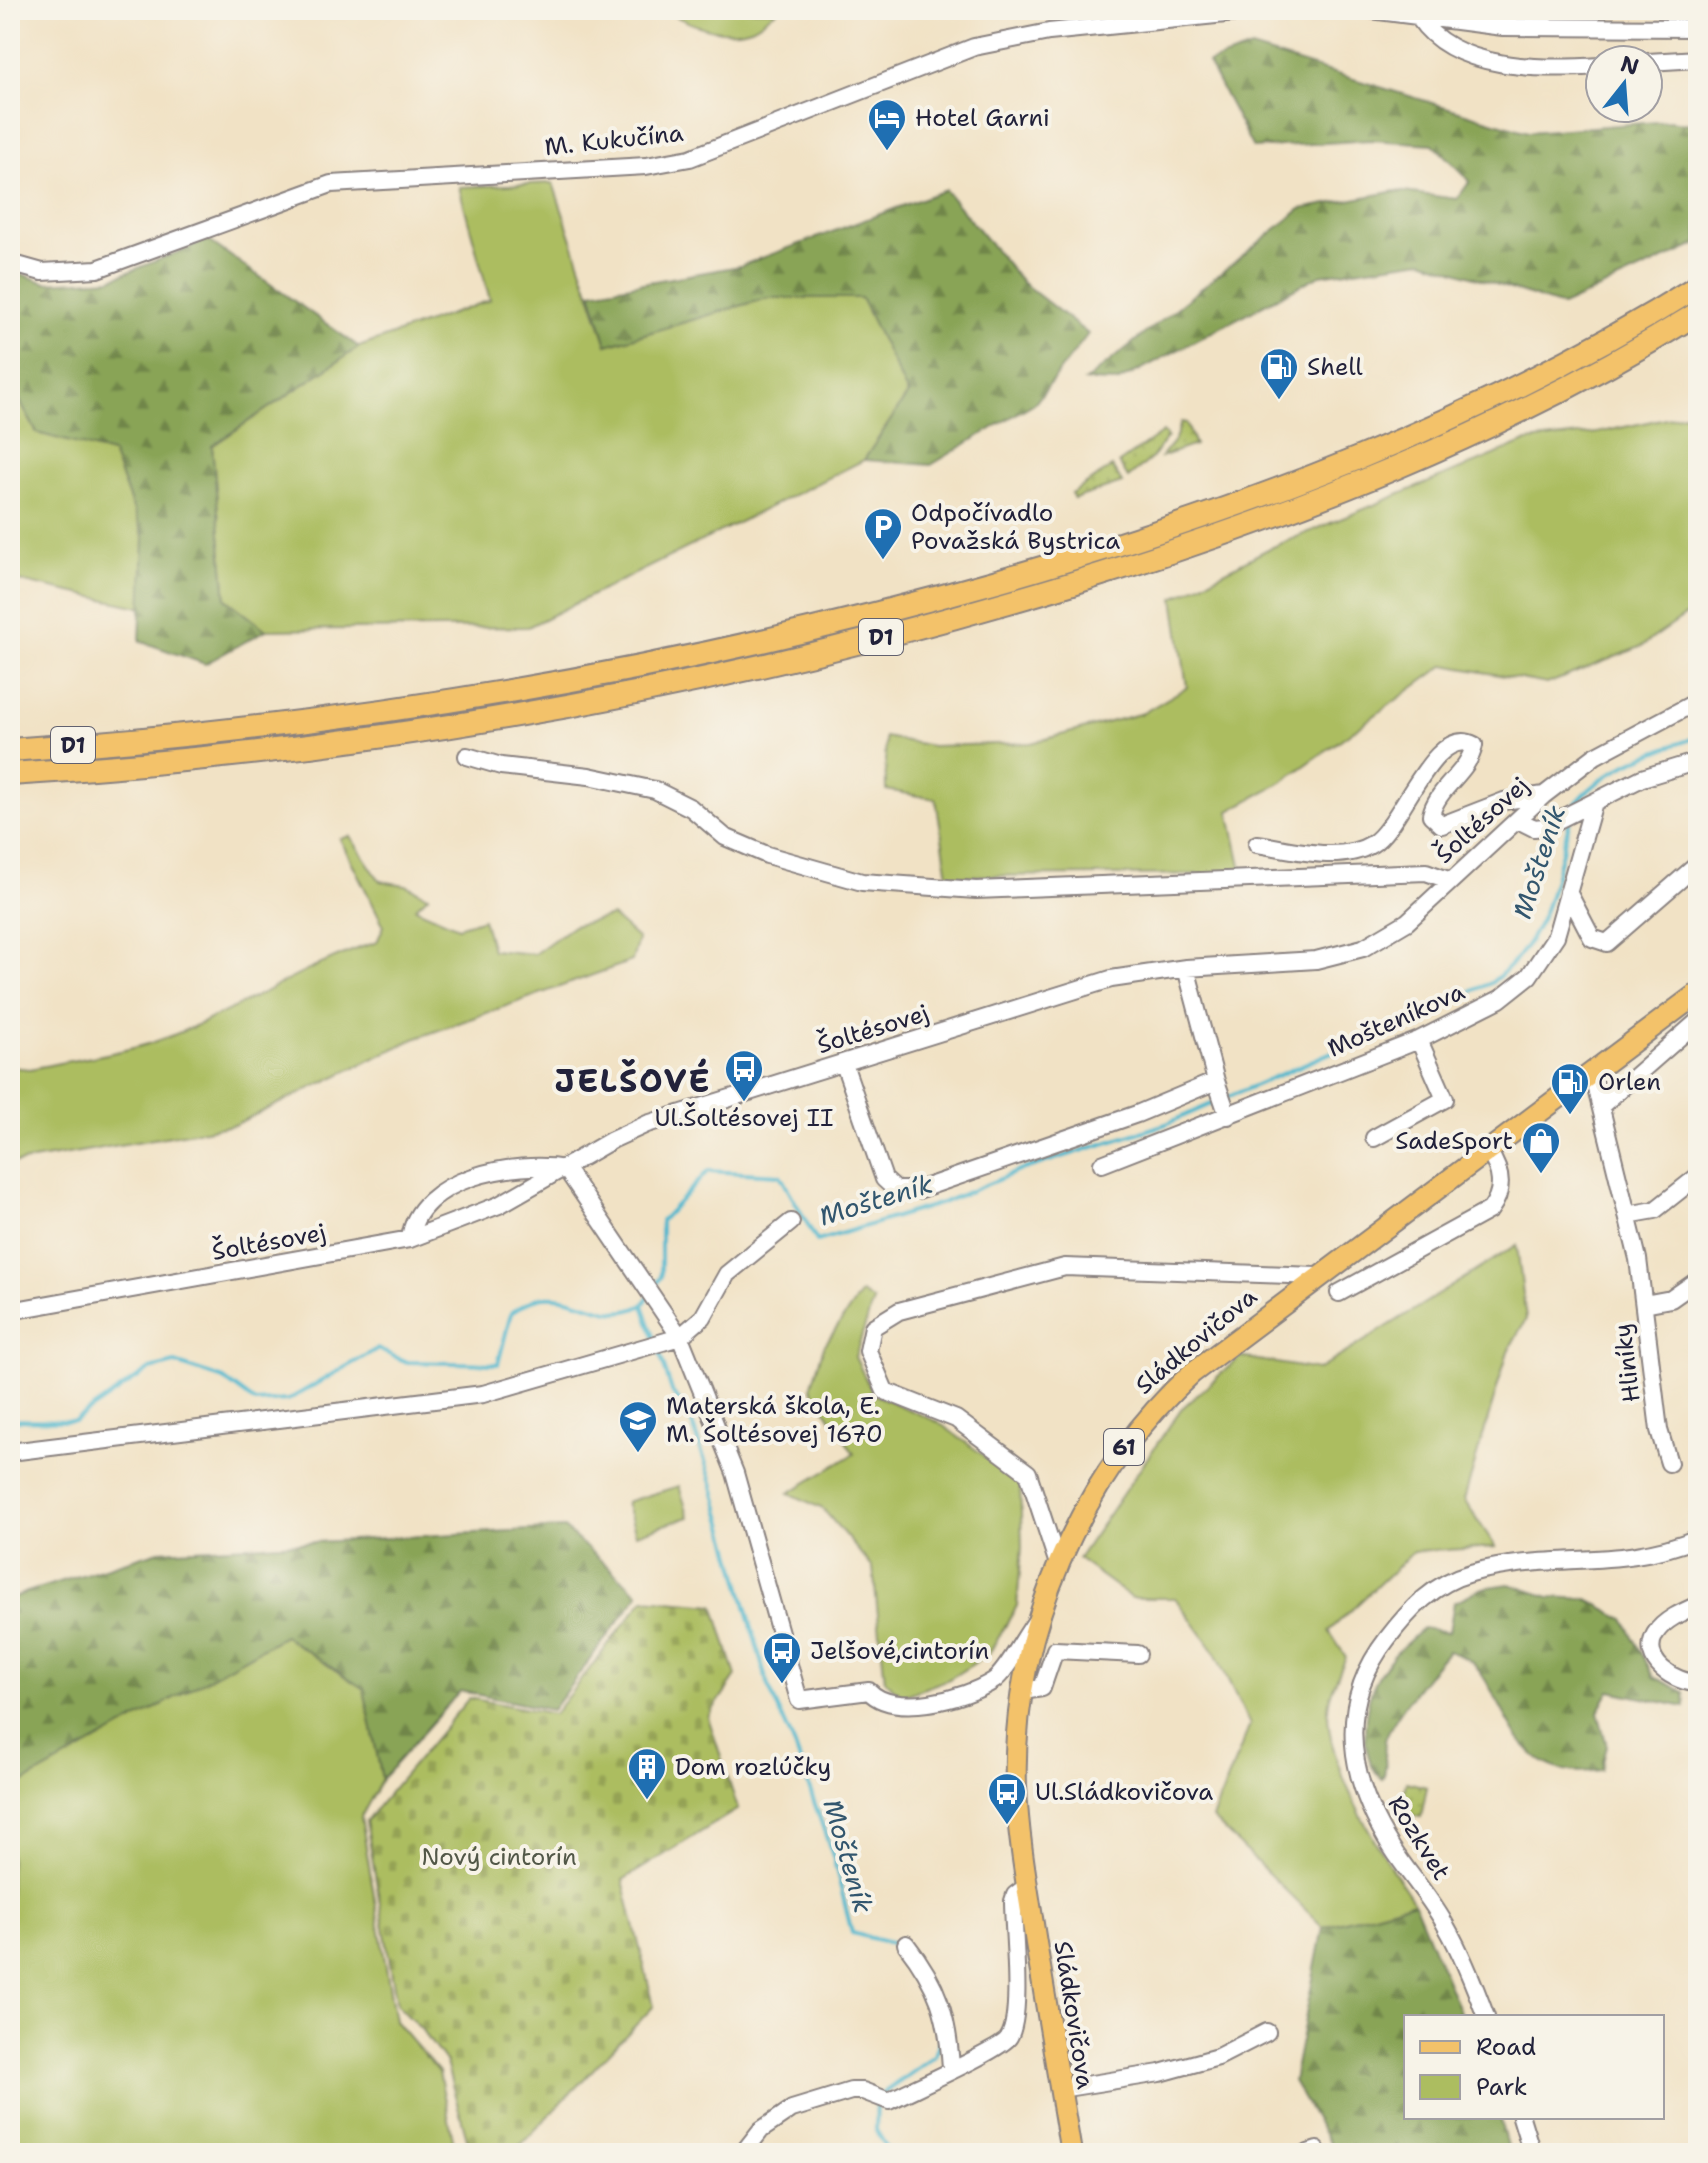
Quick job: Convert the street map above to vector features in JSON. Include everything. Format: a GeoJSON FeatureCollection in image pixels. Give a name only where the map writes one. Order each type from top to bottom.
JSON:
{"type":"FeatureCollection","features":[{"type":"Feature","properties":{"kind":"highway","name":"D1"},"geometry":{"type":"LineString","coordinates":[[10,750],[249,730],[442,704],[661,665],[932,600],[1154,533],[1393,445],[1545,374],[1698,286]]}},
{"type":"Feature","properties":{"kind":"highway","name":"D1"},"geometry":{"type":"LineString","coordinates":[[10,774],[248,753],[446,726],[667,686],[937,623],[1166,554],[1317,501],[1481,431],[1698,313]]}},
{"type":"Feature","properties":{"kind":"main road","name":"Sládkovičova"},"geometry":{"type":"LineString","coordinates":[[1071,2153],[1027,1886],[1016,1786],[1023,1691],[1039,1617],[1058,1564],[1108,1472],[1148,1416],[1192,1373],[1317,1276],[1698,993]]}},
{"type":"Feature","properties":{"kind":"street","name":"M. Kukučína"},"geometry":{"type":"LineString","coordinates":[[10,263],[42,272],[97,269],[331,184],[646,166],[690,158],[974,47],[1139,16],[1265,10]]}},
{"type":"Feature","properties":{"kind":"street"},"geometry":{"type":"LineString","coordinates":[[1371,10],[1503,27],[1698,28]]}},
{"type":"Feature","properties":{"kind":"street"},"geometry":{"type":"LineString","coordinates":[[1420,14],[1432,38],[1473,57],[1534,67],[1584,66]]}},
{"type":"Feature","properties":{"kind":"street"},"geometry":{"type":"LineString","coordinates":[[1664,61],[1698,59]]}},
{"type":"Feature","properties":{"kind":"street","name":"Šoltésovej"},"geometry":{"type":"LineString","coordinates":[[10,1311],[410,1239],[499,1205],[612,1140],[647,1124],[1111,979],[1186,968],[1316,960],[1363,948],[1407,922],[1544,795],[1595,756],[1698,701]]}},
{"type":"Feature","properties":{"kind":"street"},"geometry":{"type":"LineString","coordinates":[[1257,844],[1320,854],[1346,852],[1371,845],[1394,823],[1422,773],[1452,743],[1466,741],[1474,745],[1472,757],[1434,801],[1431,815],[1442,825],[1504,801],[1544,795]]}},
{"type":"Feature","properties":{"kind":"street"},"geometry":{"type":"LineString","coordinates":[[467,756],[501,766],[589,776],[655,790],[691,808],[725,837],[767,855],[862,882],[976,890],[1426,872],[1451,881]]}},
{"type":"Feature","properties":{"kind":"street"},"geometry":{"type":"LineString","coordinates":[[1518,820],[1534,828],[1544,827],[1642,778],[1698,761]]}},
{"type":"Feature","properties":{"kind":"street","name":"Mošteníkova"},"geometry":{"type":"LineString","coordinates":[[844,1064],[884,1179],[896,1190],[918,1190],[1137,1114],[1222,1099],[1419,1040],[1500,999],[1529,976],[1556,936],[1568,892],[1579,809]]}},
{"type":"Feature","properties":{"kind":"street"},"geometry":{"type":"LineString","coordinates":[[1568,892],[1592,938],[1607,943],[1698,864]]}},
{"type":"Feature","properties":{"kind":"street"},"geometry":{"type":"LineString","coordinates":[[1186,968],[1222,1099]]}},
{"type":"Feature","properties":{"kind":"street"},"geometry":{"type":"LineString","coordinates":[[1601,1106],[1698,1021]]}},
{"type":"Feature","properties":{"kind":"street"},"geometry":{"type":"LineString","coordinates":[[1374,1138],[1445,1099],[1419,1040]]}},
{"type":"Feature","properties":{"kind":"street","name":"Hliníky"},"geometry":{"type":"LineString","coordinates":[[1592,1072],[1627,1215],[1644,1304],[1659,1430],[1669,1463]]}},
{"type":"Feature","properties":{"kind":"street","name":"Mošteníkova"},"geometry":{"type":"LineString","coordinates":[[1102,1164],[1222,1099]]}},
{"type":"Feature","properties":{"kind":"street"},"geometry":{"type":"LineString","coordinates":[[1339,1293],[1490,1210],[1501,1189],[1500,1174],[1488,1151]]}},
{"type":"Feature","properties":{"kind":"street"},"geometry":{"type":"LineString","coordinates":[[410,1239],[412,1222],[418,1211],[446,1187],[518,1166],[542,1165],[566,1169],[680,1337],[735,1473],[799,1700],[869,1691],[878,1701],[903,1706],[945,1700],[994,1681],[1039,1617]]}},
{"type":"Feature","properties":{"kind":"street"},"geometry":{"type":"LineString","coordinates":[[1627,1215],[1655,1210],[1698,1176]]}},
{"type":"Feature","properties":{"kind":"street"},"geometry":{"type":"LineString","coordinates":[[10,1452],[483,1394],[680,1337],[703,1317],[727,1274],[791,1222]]}},
{"type":"Feature","properties":{"kind":"street"},"geometry":{"type":"LineString","coordinates":[[1058,1564],[1028,1473],[956,1419],[885,1391],[868,1351],[873,1327],[899,1311],[1065,1267],[1317,1276]]}},
{"type":"Feature","properties":{"kind":"street","name":"Hliníky"},"geometry":{"type":"LineString","coordinates":[[1644,1304],[1671,1299],[1698,1280]]}},
{"type":"Feature","properties":{"kind":"street","name":"Rozkvet"},"geometry":{"type":"LineString","coordinates":[[1485,2015],[1448,1928],[1393,1850],[1362,1789],[1353,1743],[1355,1700],[1361,1680],[1370,1660],[1402,1618],[1439,1586],[1468,1573],[1518,1563],[1644,1557],[1698,1538]]}},
{"type":"Feature","properties":{"kind":"street"},"geometry":{"type":"LineString","coordinates":[[1698,1605],[1675,1615],[1655,1634],[1652,1652],[1661,1669],[1675,1678],[1698,1683]]}},
{"type":"Feature","properties":{"kind":"street"},"geometry":{"type":"LineString","coordinates":[[1023,1691],[1042,1688],[1055,1650],[1138,1654]]}},
{"type":"Feature","properties":{"kind":"street","name":"Sládkovičova"},"geometry":{"type":"LineString","coordinates":[[743,2153],[761,2130],[792,2109],[851,2091],[863,2091],[889,2101],[951,2068],[993,2052],[1009,2038],[1016,2013],[1013,1901],[1015,1895],[1027,1886]]}},
{"type":"Feature","properties":{"kind":"street"},"geometry":{"type":"LineString","coordinates":[[906,1944],[930,1974],[944,2012],[951,2068]]}},
{"type":"Feature","properties":{"kind":"street"},"geometry":{"type":"LineString","coordinates":[[1060,2089],[1160,2073],[1218,2057],[1267,2032]]}},
{"type":"Feature","properties":{"kind":"street"},"geometry":{"type":"LineString","coordinates":[[1522,2119],[1532,2153]]}},
{"type":"Feature","properties":{"kind":"green space"},"geometry":{"type":"Polygon","coordinates":[[[664,10],[778,10],[754,27],[729,31],[694,24],[664,10]]]}},
{"type":"Feature","properties":{"kind":"green space"},"geometry":{"type":"Polygon","coordinates":[[[1251,48],[1528,132],[1664,124],[1670,121],[1698,125],[1698,244],[1562,306],[1423,260],[1320,275],[1117,382],[1085,381],[1301,209],[1396,191],[1457,199],[1470,181],[1433,144],[1370,140],[1253,148],[1208,63],[1251,48]]]}},
{"type":"Feature","properties":{"kind":"green space"},"geometry":{"type":"Polygon","coordinates":[[[553,183],[607,345],[767,298],[862,298],[908,394],[864,460],[528,627],[266,630],[226,599],[212,446],[359,347],[490,300],[459,187],[553,183]]]}},
{"type":"Feature","properties":{"kind":"green space"},"geometry":{"type":"Polygon","coordinates":[[[945,190],[1023,283],[1088,334],[1036,402],[931,465],[864,460],[908,394],[861,298],[767,298],[607,345],[591,292],[740,266],[945,190]]]}},
{"type":"Feature","properties":{"kind":"green space"},"geometry":{"type":"Polygon","coordinates":[[[208,240],[359,347],[212,446],[226,599],[266,630],[205,664],[140,641],[144,537],[112,453],[37,433],[10,383],[10,270],[46,283],[111,279],[208,240]]]}},
{"type":"Feature","properties":{"kind":"green space"},"geometry":{"type":"Polygon","coordinates":[[[10,383],[37,433],[112,453],[144,537],[144,608],[10,579],[10,383]]]}},
{"type":"Feature","properties":{"kind":"green space"},"geometry":{"type":"Polygon","coordinates":[[[1698,411],[1698,607],[1640,647],[1547,684],[1445,665],[1282,782],[1229,811],[1243,874],[948,876],[936,799],[886,790],[885,737],[932,746],[1031,743],[1143,713],[1187,687],[1174,598],[1268,549],[1528,441],[1597,433],[1698,411]]]}},
{"type":"Feature","properties":{"kind":"green space"},"geometry":{"type":"Polygon","coordinates":[[[1181,422],[1186,423],[1195,445],[1161,457],[1175,439],[1181,422]]]}},
{"type":"Feature","properties":{"kind":"green space"},"geometry":{"type":"Polygon","coordinates":[[[1163,432],[1167,437],[1152,458],[1128,478],[1119,463],[1163,432]]]}},
{"type":"Feature","properties":{"kind":"green space"},"geometry":{"type":"Polygon","coordinates":[[[1112,467],[1122,483],[1074,499],[1071,494],[1112,467]]]}},
{"type":"Feature","properties":{"kind":"green space"},"geometry":{"type":"Polygon","coordinates":[[[350,836],[380,881],[406,885],[428,896],[415,908],[458,927],[483,919],[492,950],[534,954],[573,926],[612,916],[638,939],[632,961],[414,1039],[234,1125],[10,1164],[10,1067],[30,1069],[151,1043],[209,1020],[348,952],[377,942],[384,926],[340,839],[350,836]]]}},
{"type":"Feature","properties":{"kind":"green space"},"geometry":{"type":"Polygon","coordinates":[[[1517,1245],[1526,1319],[1508,1351],[1464,1500],[1496,1547],[1413,1552],[1329,1631],[1346,1657],[1332,1690],[1328,1710],[1336,1759],[1372,1836],[1414,1902],[1323,1927],[1212,1818],[1250,1725],[1214,1651],[1175,1598],[1132,1598],[1078,1559],[1181,1409],[1240,1357],[1318,1370],[1517,1245]]]}},
{"type":"Feature","properties":{"kind":"green space"},"geometry":{"type":"Polygon","coordinates":[[[861,1293],[873,1301],[855,1357],[873,1394],[938,1422],[1020,1482],[1022,1547],[1017,1606],[989,1654],[949,1679],[903,1696],[885,1681],[873,1568],[823,1509],[789,1493],[854,1454],[811,1388],[824,1346],[861,1293]]]}},
{"type":"Feature","properties":{"kind":"green space"},"geometry":{"type":"Polygon","coordinates":[[[679,1486],[689,1517],[636,1534],[626,1502],[679,1486]]]}},
{"type":"Feature","properties":{"kind":"green space"},"geometry":{"type":"Polygon","coordinates":[[[564,1528],[639,1594],[552,1710],[460,1691],[382,1779],[364,1689],[284,1636],[10,1790],[10,1599],[159,1551],[564,1528]]]}},
{"type":"Feature","properties":{"kind":"green space"},"geometry":{"type":"Polygon","coordinates":[[[1509,1584],[1549,1597],[1587,1599],[1624,1619],[1654,1677],[1684,1692],[1685,1707],[1610,1691],[1598,1712],[1607,1746],[1601,1770],[1573,1772],[1551,1767],[1521,1742],[1475,1665],[1448,1651],[1414,1692],[1386,1737],[1382,1779],[1369,1758],[1365,1731],[1368,1703],[1381,1671],[1423,1628],[1449,1632],[1454,1602],[1483,1588],[1509,1584]]]}},
{"type":"Feature","properties":{"kind":"green space","name":"Nový cintorín"},"geometry":{"type":"Polygon","coordinates":[[[644,1599],[714,1605],[736,1676],[708,1717],[738,1809],[623,1880],[654,2006],[513,2153],[471,2153],[446,2063],[421,2029],[397,2005],[366,1821],[469,1698],[554,1714],[644,1599]]]}},
{"type":"Feature","properties":{"kind":"green space"},"geometry":{"type":"Polygon","coordinates":[[[284,1636],[364,1689],[382,1779],[361,1817],[395,2021],[439,2072],[456,2153],[10,2153],[10,1790],[284,1636]]]}},
{"type":"Feature","properties":{"kind":"green space"},"geometry":{"type":"Polygon","coordinates":[[[1406,1782],[1427,1787],[1421,1817],[1400,1813],[1406,1782]]]}},
{"type":"Feature","properties":{"kind":"green space"},"geometry":{"type":"Polygon","coordinates":[[[1414,1902],[1461,2015],[1404,2015],[1404,2119],[1500,2119],[1509,2153],[1335,2153],[1293,2081],[1323,1927],[1414,1902]]]}},
{"type":"Feature","properties":{"kind":"waterway","name":"Mošteník"},"geometry":{"type":"LineString","coordinates":[[1575,804],[1616,770],[1698,737]]}},
{"type":"Feature","properties":{"kind":"waterway","name":"Mošteník"},"geometry":{"type":"LineString","coordinates":[[1226,1098],[1491,983],[1510,966],[1536,929],[1552,889],[1570,820]]}},
{"type":"Feature","properties":{"kind":"waterway","name":"Mošteník"},"geometry":{"type":"LineString","coordinates":[[653,1289],[661,1277],[661,1221],[708,1171],[780,1175],[817,1241],[942,1203],[1024,1169],[1166,1124],[1218,1101]]}},
{"type":"Feature","properties":{"kind":"waterway","name":"Mošteník"},"geometry":{"type":"LineString","coordinates":[[649,1296],[643,1305],[655,1340]]}},
{"type":"Feature","properties":{"kind":"waterway"},"geometry":{"type":"LineString","coordinates":[[10,1420],[74,1421],[150,1369],[175,1363],[224,1379],[255,1402],[288,1400],[377,1349],[407,1362],[498,1364],[511,1313],[536,1299],[558,1297],[618,1312],[643,1305]]}},
{"type":"Feature","properties":{"kind":"waterway","name":"Mošteník"},"geometry":{"type":"LineString","coordinates":[[658,1348],[673,1394],[687,1409],[711,1479],[768,1686],[794,1744],[833,1856],[852,1933],[898,1945],[901,1949]]}},
{"type":"Feature","properties":{"kind":"waterway","name":"Mošteník"},"geometry":{"type":"LineString","coordinates":[[882,2094],[935,2056],[941,2035]]}},
{"type":"Feature","properties":{"kind":"waterway","name":"Mošteník"},"geometry":{"type":"LineString","coordinates":[[877,2100],[876,2130],[890,2153]]}},
{"type":"Feature","properties":{"kind":"place","name":"Hotel Garni"},"geometry":{"type":"Point","coordinates":[887,152]}},
{"type":"Feature","properties":{"kind":"place","name":"Shell"},"geometry":{"type":"Point","coordinates":[1279,401]}},
{"type":"Feature","properties":{"kind":"place","name":"Odpočívadlo Považská Bystrica"},"geometry":{"type":"Point","coordinates":[883,561]}},
{"type":"Feature","properties":{"kind":"place","name":"Ul.Šoltésovej II"},"geometry":{"type":"Point","coordinates":[744,1103]}},
{"type":"Feature","properties":{"kind":"place","name":"Orlen"},"geometry":{"type":"Point","coordinates":[1570,1116]}},
{"type":"Feature","properties":{"kind":"place","name":"SadeSport"},"geometry":{"type":"Point","coordinates":[1541,1175]}},
{"type":"Feature","properties":{"kind":"place","name":"Materská škola, E. M. Šoltésovej 1670"},"geometry":{"type":"Point","coordinates":[638,1454]}},
{"type":"Feature","properties":{"kind":"place","name":"Jelšové,cintorín"},"geometry":{"type":"Point","coordinates":[782,1685]}},
{"type":"Feature","properties":{"kind":"place","name":"Dom rozlúčky"},"geometry":{"type":"Point","coordinates":[647,1801]}},
{"type":"Feature","properties":{"kind":"place","name":"Ul.Sládkovičova"},"geometry":{"type":"Point","coordinates":[1007,1826]}},
{"type":"Feature","properties":{"kind":"district","name":"JELŠOVÉ"},"geometry":{"type":"Point","coordinates":[633,1081]}}]}
